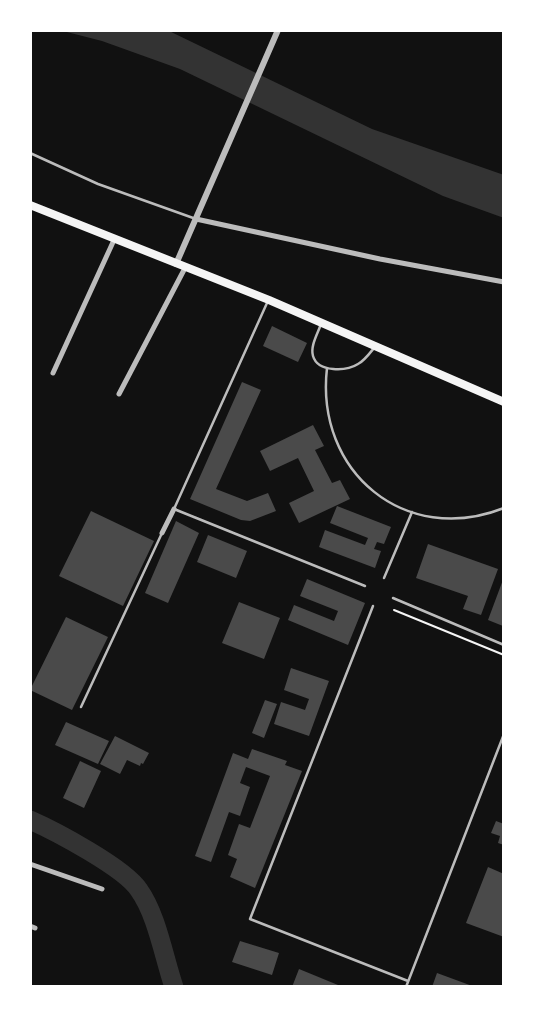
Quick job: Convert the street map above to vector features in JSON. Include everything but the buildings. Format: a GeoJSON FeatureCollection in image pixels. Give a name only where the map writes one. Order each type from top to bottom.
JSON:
{"type":"FeatureCollection","features":[{"type":"Feature","properties":{"kind":"main road"},"geometry":{"type":"LineString","coordinates":[[30,205],[269,300],[504,402]]}},
{"type":"Feature","properties":{"kind":"street"},"geometry":{"type":"LineString","coordinates":[[176,264],[277,32]]}},
{"type":"Feature","properties":{"kind":"street"},"geometry":{"type":"LineString","coordinates":[[196,219],[504,282]]}},
{"type":"Feature","properties":{"kind":"street"},"geometry":{"type":"LineString","coordinates":[[53,373],[114,240]]}},
{"type":"Feature","properties":{"kind":"street"},"geometry":{"type":"LineString","coordinates":[[119,394],[185,268]]}},
{"type":"Feature","properties":{"kind":"street"},"geometry":{"type":"LineString","coordinates":[[162,533],[174,509]]}},
{"type":"Feature","properties":{"kind":"street"},"geometry":{"type":"LineString","coordinates":[[30,864],[102,889]]}},
{"type":"Feature","properties":{"kind":"lane"},"geometry":{"type":"LineString","coordinates":[[30,153],[98,184],[196,219]]}},
{"type":"Feature","properties":{"kind":"lane"},"geometry":{"type":"LineString","coordinates":[[269,300],[174,509],[365,586]]}},
{"type":"Feature","properties":{"kind":"lane"},"geometry":{"type":"LineString","coordinates":[[321,324],[312,347],[313,358],[317,364],[327,368],[345,369],[358,365],[376,346]]}},
{"type":"Feature","properties":{"kind":"lane"},"geometry":{"type":"LineString","coordinates":[[327,368],[325,394],[328,419],[349,467],[373,492],[389,502],[430,517],[458,518],[504,508]]}},
{"type":"Feature","properties":{"kind":"lane"},"geometry":{"type":"LineString","coordinates":[[384,578],[412,512]]}},
{"type":"Feature","properties":{"kind":"lane"},"geometry":{"type":"LineString","coordinates":[[81,707],[162,533]]}},
{"type":"Feature","properties":{"kind":"lane"},"geometry":{"type":"LineString","coordinates":[[393,598],[504,645]]}},
{"type":"Feature","properties":{"kind":"lane"},"geometry":{"type":"LineString","coordinates":[[373,606],[250,919],[408,981]]}},
{"type":"Feature","properties":{"kind":"lane"},"geometry":{"type":"LineString","coordinates":[[406,987],[504,734]]}},
{"type":"Feature","properties":{"kind":"path"},"geometry":{"type":"LineString","coordinates":[[394,610],[504,655]]}},
{"type":"Feature","properties":{"kind":"shaded area"},"geometry":{"type":"Polygon","coordinates":[[[59,30],[167,30],[372,129],[504,175],[504,218],[443,196],[180,69],[102,41],[59,30]]]}},
{"type":"Feature","properties":{"kind":"waterway"},"geometry":{"type":"LineString","coordinates":[[30,820],[105,861],[120,871],[139,890],[155,924],[174,987]]}}]}
